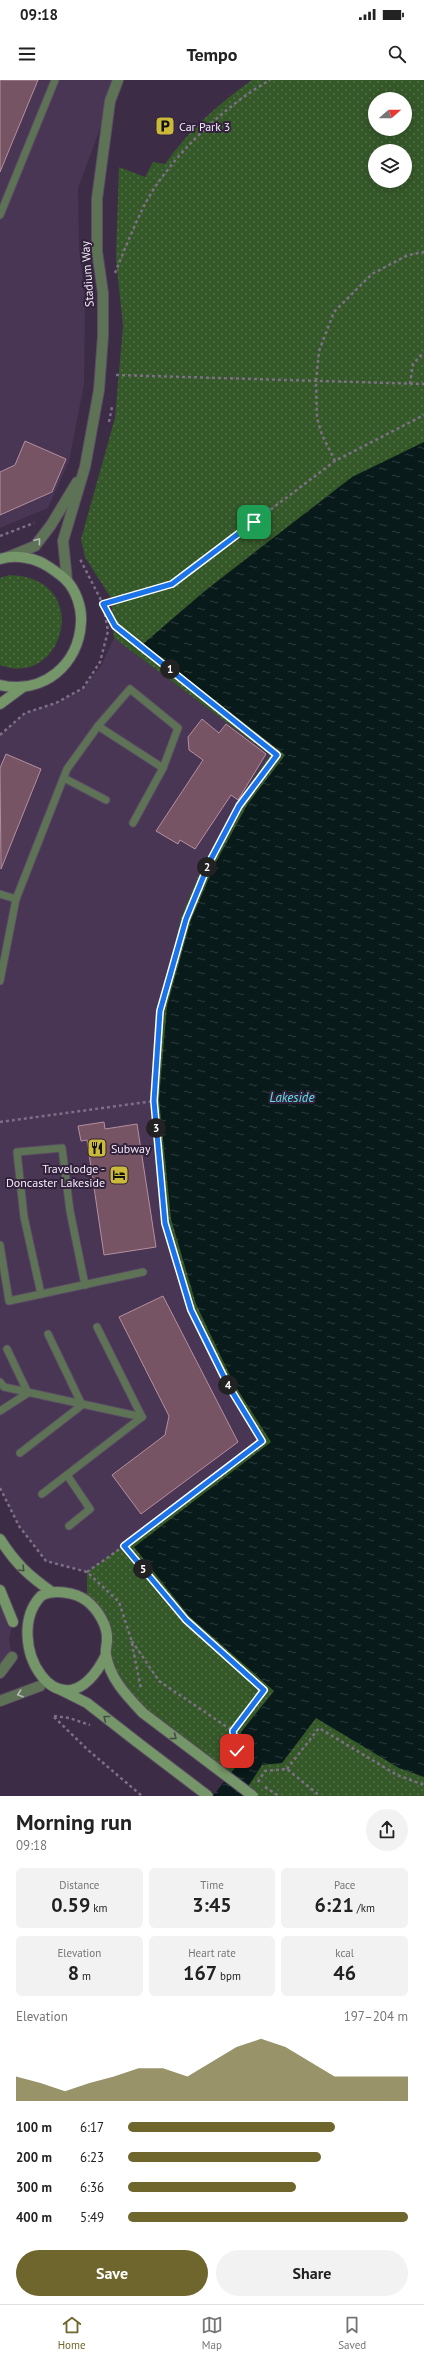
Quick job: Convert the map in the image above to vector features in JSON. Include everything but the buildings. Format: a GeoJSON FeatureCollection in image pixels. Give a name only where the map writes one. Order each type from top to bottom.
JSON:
{"type":"FeatureCollection","features":[{"type":"Feature","properties":{"kind":"street","name":"Stadium Way"},"geometry":{"type":"LineString","coordinates":[[67,580],[62,541],[86,467],[99,390],[103,336],[103,293],[97,251],[97,199],[110,101],[118,80]]}},
{"type":"Feature","properties":{"kind":"street","name":"Stadium Way"},"geometry":{"type":"LineString","coordinates":[[2,559],[35,546],[51,525],[86,467]]}},
{"type":"Feature","properties":{"kind":"street"},"geometry":{"type":"LineString","coordinates":[[0,704],[23,687],[51,678],[64,667],[77,648],[80,637],[82,614],[78,600],[67,580],[42,562],[27,558],[2,559]]}},
{"type":"Feature","properties":{"kind":"street"},"geometry":{"type":"LineString","coordinates":[[0,685],[23,687]]}},
{"type":"Feature","properties":{"kind":"street"},"geometry":{"type":"LineString","coordinates":[[0,1539],[13,1560],[29,1576],[52,1592]]}},
{"type":"Feature","properties":{"kind":"street"},"geometry":{"type":"LineString","coordinates":[[0,1590],[13,1622]]}},
{"type":"Feature","properties":{"kind":"street"},"geometry":{"type":"LineString","coordinates":[[11,1634],[13,1622],[28,1602],[52,1592],[68,1593],[87,1601],[101,1617],[107,1638],[106,1655],[117,1684],[143,1713],[253,1796]]}},
{"type":"Feature","properties":{"kind":"street"},"geometry":{"type":"LineString","coordinates":[[10,1645],[12,1657],[19,1668]]}},
{"type":"Feature","properties":{"kind":"street"},"geometry":{"type":"LineString","coordinates":[[61,1690],[72,1688],[88,1680],[98,1670],[106,1655]]}},
{"type":"Feature","properties":{"kind":"street"},"geometry":{"type":"LineString","coordinates":[[0,1673],[12,1657]]}},
{"type":"Feature","properties":{"kind":"street"},"geometry":{"type":"LineString","coordinates":[[28,1678],[40,1686],[61,1690],[87,1702],[208,1796]]}},
{"type":"Feature","properties":{"kind":"street"},"geometry":{"type":"LineString","coordinates":[[0,1701],[40,1686]]}},
{"type":"Feature","properties":{"kind":"lane"},"geometry":{"type":"LineString","coordinates":[[0,215],[56,80]]}},
{"type":"Feature","properties":{"kind":"lane"},"geometry":{"type":"LineString","coordinates":[[0,981],[16,899],[68,769],[98,726],[130,689],[178,728],[163,768],[133,823]]}},
{"type":"Feature","properties":{"kind":"lane"},"geometry":{"type":"LineString","coordinates":[[98,726],[163,768]]}},
{"type":"Feature","properties":{"kind":"lane"},"geometry":{"type":"LineString","coordinates":[[64,778],[106,800]]}},
{"type":"Feature","properties":{"kind":"lane"},"geometry":{"type":"LineString","coordinates":[[0,894],[16,899]]}},
{"type":"Feature","properties":{"kind":"lane"},"geometry":{"type":"LineString","coordinates":[[41,1294],[24,1217],[17,1152],[62,1148],[70,1211],[85,1285]]}},
{"type":"Feature","properties":{"kind":"lane"},"geometry":{"type":"LineString","coordinates":[[0,1245],[9,1301],[143,1272]]}},
{"type":"Feature","properties":{"kind":"lane"},"geometry":{"type":"LineString","coordinates":[[96,1327],[142,1417]]}},
{"type":"Feature","properties":{"kind":"lane"},"geometry":{"type":"LineString","coordinates":[[48,1334],[82,1405]]}},
{"type":"Feature","properties":{"kind":"lane"},"geometry":{"type":"LineString","coordinates":[[7,1349],[28,1393]]}},
{"type":"Feature","properties":{"kind":"lane"},"geometry":{"type":"LineString","coordinates":[[0,1382],[4,1387],[28,1393],[142,1417]]}},
{"type":"Feature","properties":{"kind":"lane"},"geometry":{"type":"LineString","coordinates":[[0,1411],[28,1393]]}},
{"type":"Feature","properties":{"kind":"lane"},"geometry":{"type":"LineString","coordinates":[[20,1453],[82,1405]]}},
{"type":"Feature","properties":{"kind":"lane"},"geometry":{"type":"LineString","coordinates":[[42,1494],[142,1417]]}},
{"type":"Feature","properties":{"kind":"lane"},"geometry":{"type":"LineString","coordinates":[[67,1475],[90,1509],[69,1526]]}},
{"type":"Feature","properties":{"kind":"path"},"geometry":{"type":"LineString","coordinates":[[112,279],[145,205],[175,162],[214,119],[270,80]]}},
{"type":"Feature","properties":{"kind":"path"},"geometry":{"type":"LineString","coordinates":[[335,460],[322,435],[317,418],[316,382],[319,351],[334,312],[372,274],[408,255],[424,252]]}},
{"type":"Feature","properties":{"kind":"path"},"geometry":{"type":"LineString","coordinates":[[410,384],[413,364],[424,352]]}},
{"type":"Feature","properties":{"kind":"path"},"geometry":{"type":"LineString","coordinates":[[116,375],[424,384]]}},
{"type":"Feature","properties":{"kind":"path"},"geometry":{"type":"LineString","coordinates":[[87,1572],[124,1546],[262,1441],[228,1385],[191,1310],[165,1223],[154,1101],[160,1011],[186,919],[209,863],[239,806],[277,755],[115,626],[103,604],[172,584],[335,460],[424,415]]}},
{"type":"Feature","properties":{"kind":"path"},"geometry":{"type":"LineString","coordinates":[[0,1122],[154,1101]]}},
{"type":"Feature","properties":{"kind":"path"},"geometry":{"type":"LineString","coordinates":[[124,1546],[186,1620],[264,1690],[233,1731]]}},
{"type":"Feature","properties":{"kind":"path"},"geometry":{"type":"LineString","coordinates":[[130,1639],[159,1681],[233,1731],[237,1751]]}},
{"type":"Feature","properties":{"kind":"path"},"geometry":{"type":"LineString","coordinates":[[94,1728],[88,1724],[69,1718],[54,1716],[88,1750],[142,1796]]}},
{"type":"Feature","properties":{"kind":"path"},"geometry":{"type":"LineString","coordinates":[[287,1769],[319,1728],[397,1775],[424,1785]]}},
{"type":"Feature","properties":{"kind":"path"},"geometry":{"type":"LineString","coordinates":[[257,1783],[265,1771],[287,1769],[320,1796]]}},
{"type":"Feature","properties":{"kind":"shaded area"},"geometry":{"type":"Polygon","coordinates":[[[0,80],[118,80],[78,188],[79,246],[85,301],[84,384],[69,461],[48,508],[0,528],[0,80]]]}},
{"type":"Feature","properties":{"kind":"shaded area"},"geometry":{"type":"Polygon","coordinates":[[[114,638],[270,755],[236,805],[191,1310],[228,1385],[262,1441],[87,1572],[46,1561],[19,1526],[0,1488],[0,735],[25,713],[56,703],[83,688],[101,666],[114,638]]]}},
{"type":"Feature","properties":{"kind":"shaded area"},"geometry":{"type":"Polygon","coordinates":[[[0,1590],[13,1622],[9,1639],[12,1657],[0,1673],[0,1590]]]}},
{"type":"Feature","properties":{"kind":"green space","name":"Lakeside"},"geometry":{"type":"Polygon","coordinates":[[[252,80],[424,80],[424,1796],[253,1796],[212,1766],[117,1684],[107,1638],[87,1601],[87,1572],[262,1441],[228,1385],[191,1310],[165,1223],[154,1101],[160,1011],[181,917],[202,867],[236,805],[270,755],[114,638],[111,598],[85,557],[81,539],[115,418],[123,326],[116,259],[119,167],[145,177],[153,162],[165,164],[194,129],[216,108],[252,80]]]}},
{"type":"Feature","properties":{"kind":"green space"},"geometry":{"type":"Polygon","coordinates":[[[9,575],[36,580],[53,593],[61,611],[61,630],[54,648],[40,662],[22,668],[0,665],[0,578],[9,575]]]}},
{"type":"Feature","properties":{"kind":"water","name":"Lakeside"},"geometry":{"type":"Polygon","coordinates":[[[424,442],[424,1777],[399,1768],[316,1718],[282,1763],[262,1765],[242,1796],[213,1796],[244,1756],[241,1732],[274,1691],[189,1616],[134,1547],[271,1442],[234,1384],[196,1304],[171,1219],[159,1099],[167,1006],[191,920],[215,864],[247,805],[285,755],[143,644],[206,590],[352,477],[424,442]]]}},
{"type":"Feature","properties":{"kind":"place","name":"Car Park 3"},"geometry":{"type":"Point","coordinates":[165,126]}},
{"type":"Feature","properties":{"kind":"place","name":"Subway"},"geometry":{"type":"Point","coordinates":[97,1148]}},
{"type":"Feature","properties":{"kind":"place","name":"Travelodge - Doncaster Lakeside"},"geometry":{"type":"Point","coordinates":[119,1175]}},
{"type":"Feature","properties":{"kind":"route"},"geometry":{"type":"LineString","coordinates":[[237,1751],[233,1731],[264,1690],[186,1620],[124,1546],[262,1441],[228,1385],[191,1310],[165,1223],[154,1101],[160,1011],[186,919],[209,863],[239,806],[277,755],[115,626],[103,604],[172,584],[254,522]]}}]}
